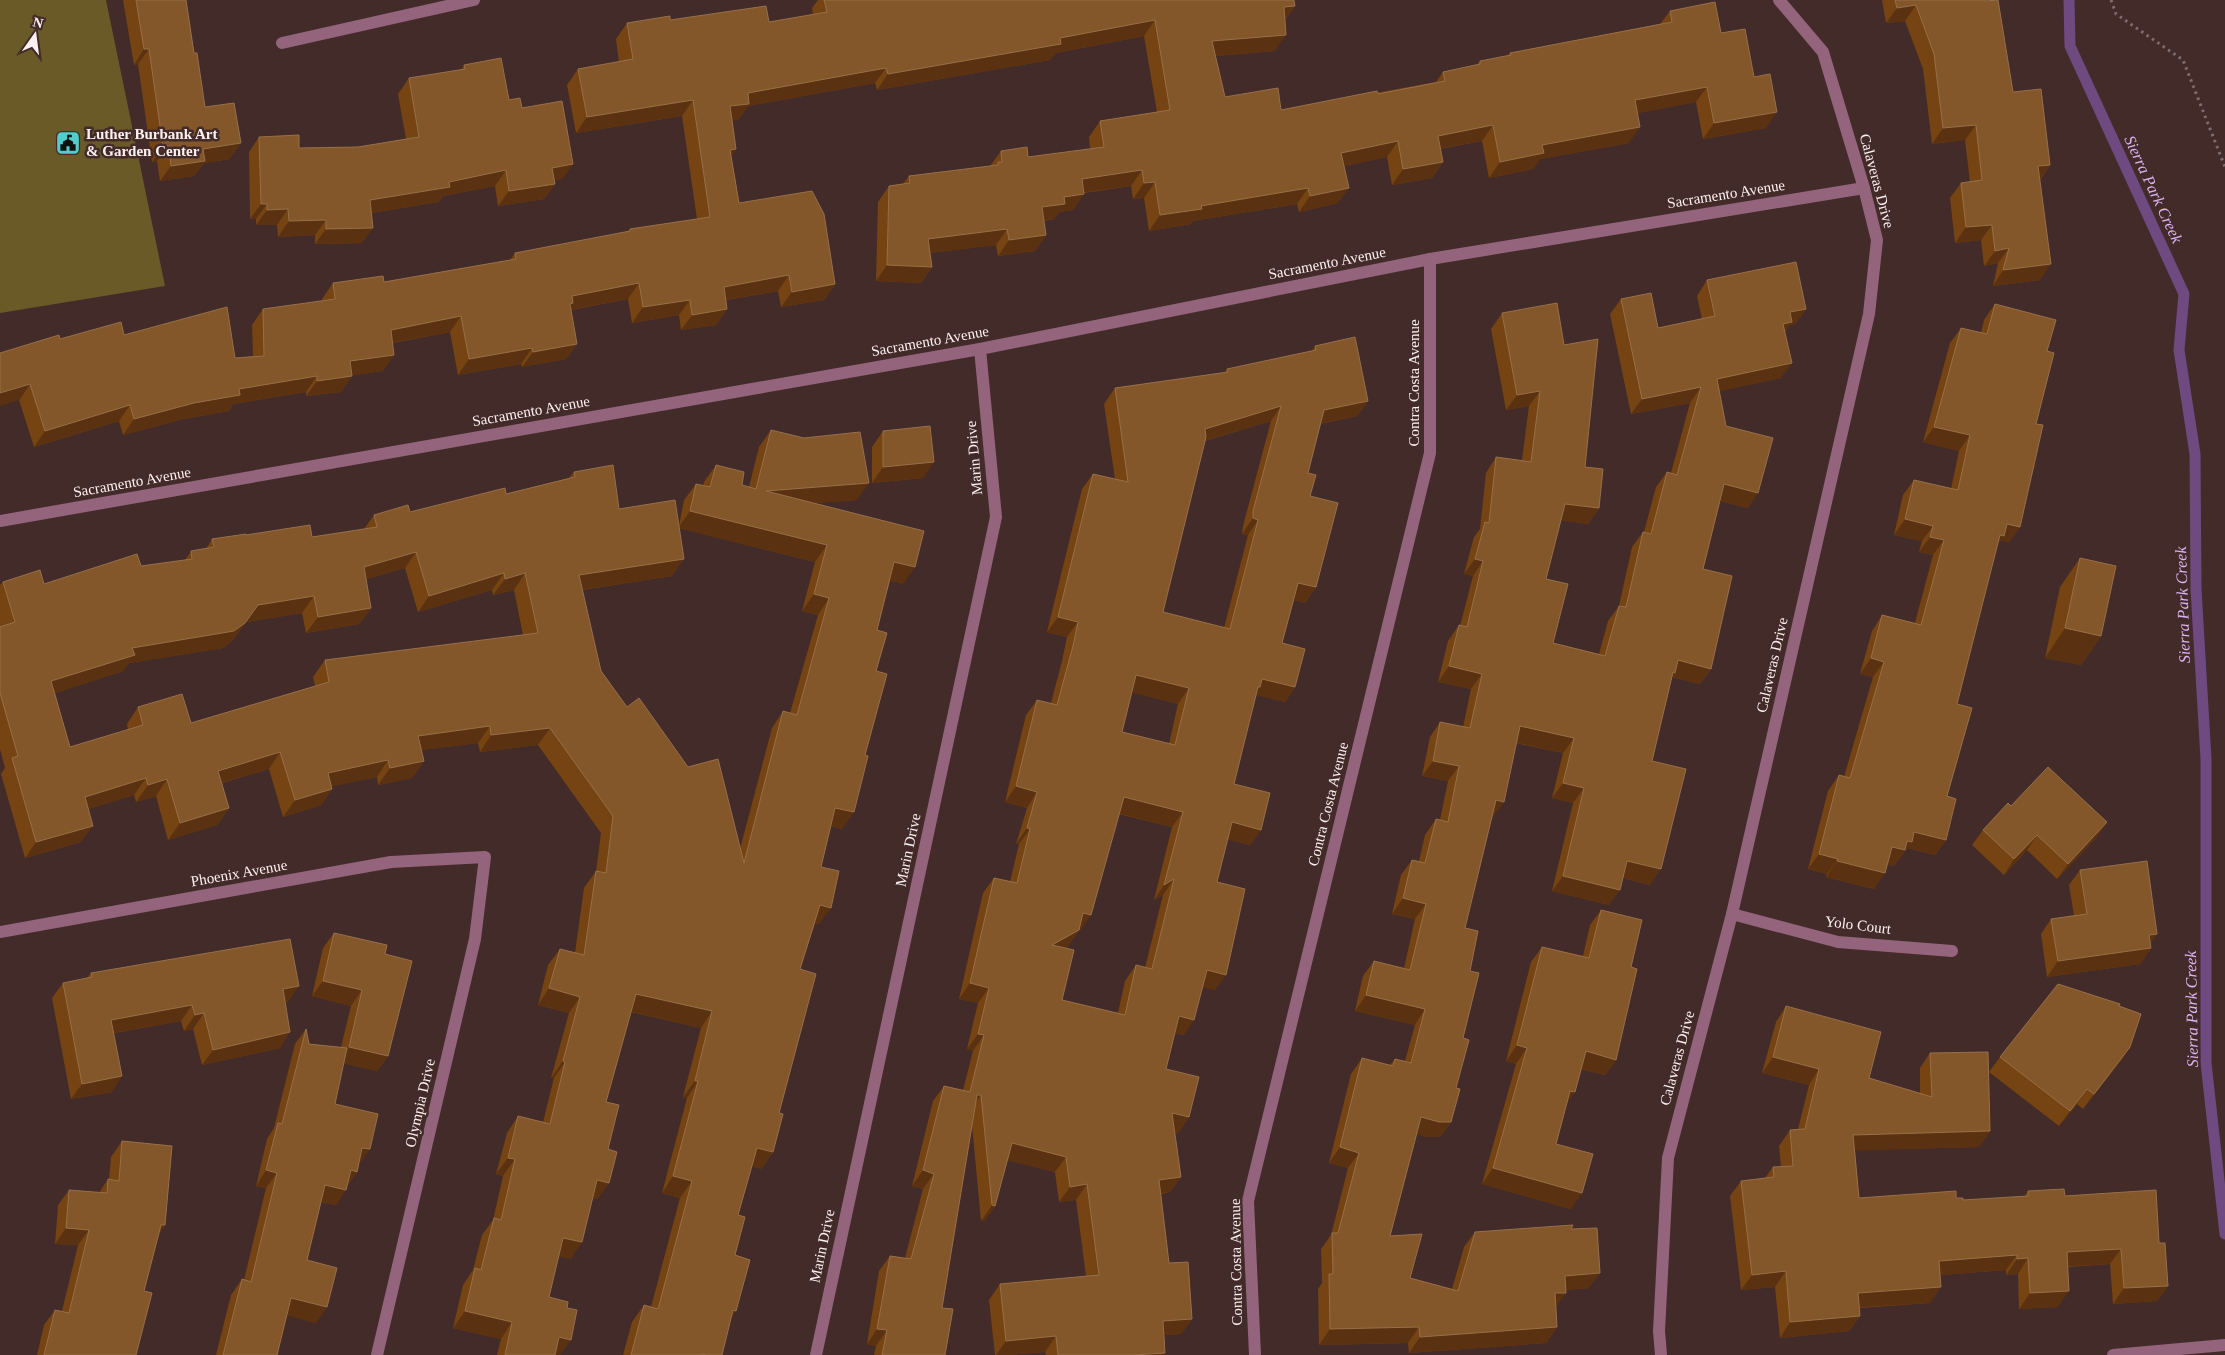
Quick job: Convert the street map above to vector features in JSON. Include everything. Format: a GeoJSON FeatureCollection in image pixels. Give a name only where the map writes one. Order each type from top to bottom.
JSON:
{"type":"FeatureCollection","features":[{"type":"Feature","properties":{"kind":"street"},"geometry":{"type":"LineString","coordinates":[[282,43],[474,0]]}},
{"type":"Feature","properties":{"kind":"street","name":"Calaveras Drive"},"geometry":{"type":"LineString","coordinates":[[1661,1355],[1659,1331],[1668,1158],[1732,914],[1869,314],[1877,240],[1864,188],[1822,52],[1779,0]]}},
{"type":"Feature","properties":{"kind":"street","name":"Sacramento Avenue"},"geometry":{"type":"LineString","coordinates":[[0,522],[980,349],[1430,259],[1864,188]]}},
{"type":"Feature","properties":{"kind":"street","name":"Contra Costa Avenue"},"geometry":{"type":"LineString","coordinates":[[1255,1355],[1248,1202],[1430,453],[1430,259]]}},
{"type":"Feature","properties":{"kind":"street","name":"Marin Drive"},"geometry":{"type":"LineString","coordinates":[[816,1355],[996,517],[980,349]]}},
{"type":"Feature","properties":{"kind":"street","name":"Phoenix Avenue"},"geometry":{"type":"LineString","coordinates":[[0,932],[391,862],[484,857]]}},
{"type":"Feature","properties":{"kind":"street","name":"Olympia Drive"},"geometry":{"type":"LineString","coordinates":[[377,1355],[475,939],[484,857]]}},
{"type":"Feature","properties":{"kind":"street","name":"Yolo Court"},"geometry":{"type":"LineString","coordinates":[[1732,914],[1838,942],[1952,951]]}},
{"type":"Feature","properties":{"kind":"street"},"geometry":{"type":"LineString","coordinates":[[2113,1355],[2225,1346]]}},
{"type":"Feature","properties":{"kind":"path"},"geometry":{"type":"LineString","coordinates":[[2111,0],[2116,14],[2183,60],[2225,166]]}},
{"type":"Feature","properties":{"kind":"shaded area","name":"Luther Burbank Art & Garden Center"},"geometry":{"type":"Polygon","coordinates":[[[0,0],[106,0],[165,286],[0,313],[0,0]]]}},
{"type":"Feature","properties":{"kind":"building"},"geometry":{"type":"Polygon","coordinates":[[[136,0],[186,0],[194,53],[197,53],[205,107],[234,103],[241,143],[203,149],[205,161],[171,166],[168,146],[163,147],[149,49],[144,49],[136,0]]]}},
{"type":"Feature","properties":{"kind":"building"},"geometry":{"type":"Polygon","coordinates":[[[824,0],[1294,0],[1295,6],[1284,7],[1286,35],[1212,41],[1225,97],[1278,88],[1281,110],[1377,91],[1378,94],[1445,81],[1443,72],[1480,64],[1480,61],[1511,55],[1510,53],[1672,22],[1670,11],[1715,2],[1721,33],[1745,29],[1754,77],[1770,74],[1777,112],[1714,123],[1707,87],[1635,100],[1640,127],[1542,145],[1544,153],[1500,162],[1493,125],[1438,136],[1443,162],[1403,169],[1398,141],[1341,153],[1349,188],[1310,196],[1308,188],[1201,206],[1202,209],[1160,215],[1155,182],[1144,183],[1142,170],[1082,179],[1084,194],[1064,197],[1065,204],[1042,207],[1046,235],[1009,240],[1007,229],[928,239],[932,267],[887,265],[889,186],[910,183],[909,176],[998,165],[998,162],[1002,162],[1001,151],[1027,147],[1028,157],[1104,147],[1100,121],[1170,110],[1155,20],[1060,38],[1061,44],[888,74],[886,68],[748,93],[749,104],[730,106],[736,149],[730,150],[739,203],[812,191],[824,214],[835,284],[792,292],[789,275],[724,287],[727,309],[692,315],[690,300],[643,307],[639,283],[572,296],[573,303],[570,304],[577,344],[533,352],[532,348],[469,359],[461,316],[391,330],[394,355],[350,361],[352,376],[317,381],[317,376],[239,389],[240,395],[194,403],[134,419],[130,405],[45,431],[30,384],[0,393],[0,353],[59,335],[60,339],[121,322],[124,335],[227,307],[235,358],[264,356],[263,309],[335,299],[333,283],[383,276],[384,282],[516,259],[515,253],[630,231],[630,229],[710,217],[693,100],[587,117],[578,69],[633,59],[627,23],[670,16],[670,20],[766,6],[769,22],[827,12],[824,0]]]}},
{"type":"Feature","properties":{"kind":"building"},"geometry":{"type":"Polygon","coordinates":[[[1895,0],[1998,0],[2013,92],[2041,89],[2050,165],[2038,166],[2051,264],[2003,270],[2009,248],[1995,251],[1992,225],[1966,227],[1961,183],[1982,180],[1976,125],[1943,128],[1934,54],[1916,5],[1897,8],[1895,0]]]}},
{"type":"Feature","properties":{"kind":"building"},"geometry":{"type":"Polygon","coordinates":[[[501,58],[509,100],[520,98],[522,108],[562,101],[573,164],[552,168],[555,184],[509,191],[506,170],[449,182],[450,187],[370,200],[373,228],[326,229],[326,220],[289,221],[288,209],[267,210],[267,204],[261,204],[259,137],[299,135],[299,148],[358,147],[419,137],[409,78],[465,69],[464,65],[501,58]]]}},
{"type":"Feature","properties":{"kind":"building"},"geometry":{"type":"Polygon","coordinates":[[[1796,262],[1806,309],[1790,312],[1792,322],[1783,324],[1792,363],[1717,379],[1726,426],[1773,438],[1758,493],[1724,484],[1703,569],[1732,576],[1711,669],[1678,660],[1675,673],[1673,672],[1652,761],[1686,769],[1661,869],[1627,861],[1620,890],[1563,876],[1584,788],[1563,783],[1574,738],[1520,726],[1504,802],[1496,800],[1465,928],[1478,931],[1470,971],[1479,973],[1463,1038],[1469,1040],[1456,1088],[1460,1089],[1451,1122],[1439,1122],[1421,1117],[1390,1236],[1422,1234],[1410,1278],[1458,1291],[1475,1232],[1573,1225],[1571,1229],[1597,1228],[1600,1273],[1565,1276],[1566,1293],[1555,1293],[1557,1327],[1420,1337],[1419,1327],[1330,1329],[1329,1274],[1333,1274],[1332,1233],[1338,1233],[1359,1153],[1340,1147],[1362,1058],[1393,1066],[1395,1059],[1411,1063],[1425,1009],[1366,995],[1374,961],[1410,970],[1426,904],[1403,898],[1412,860],[1425,863],[1436,819],[1448,822],[1459,766],[1433,761],[1440,722],[1470,728],[1482,674],[1449,666],[1459,625],[1467,627],[1483,561],[1475,559],[1485,522],[1489,523],[1496,457],[1531,462],[1540,391],[1517,395],[1502,313],[1557,303],[1564,345],[1598,339],[1585,467],[1603,469],[1599,508],[1565,504],[1546,579],[1568,584],[1553,643],[1605,656],[1619,606],[1626,607],[1643,532],[1651,534],[1667,472],[1677,475],[1701,387],[1642,399],[1621,299],[1651,293],[1658,328],[1715,316],[1707,280],[1796,262]]]}},
{"type":"Feature","properties":{"kind":"building"},"geometry":{"type":"Polygon","coordinates":[[[1995,304],[2056,320],[2047,351],[2054,353],[2036,424],[2043,425],[2020,527],[2007,524],[2004,536],[2000,535],[1957,704],[1972,708],[1947,796],[1956,799],[1946,840],[1914,832],[1912,842],[1907,841],[1905,850],[1892,847],[1885,873],[1837,861],[1838,859],[1819,854],[1839,775],[1850,778],[1884,662],[1871,658],[1882,615],[1921,625],[1944,540],[1930,537],[1933,526],[1905,519],[1914,480],[1958,490],[1970,435],[1934,427],[1961,328],[1987,334],[1995,304]]]}},
{"type":"Feature","properties":{"kind":"building"},"geometry":{"type":"Polygon","coordinates":[[[1355,337],[1368,401],[1324,410],[1308,473],[1316,475],[1310,496],[1338,503],[1316,587],[1298,583],[1282,643],[1305,649],[1295,687],[1262,679],[1260,687],[1258,687],[1234,784],[1270,793],[1261,830],[1232,822],[1217,882],[1245,889],[1226,975],[1207,970],[1194,1020],[1179,1016],[1166,1069],[1199,1077],[1189,1117],[1172,1113],[1181,1177],[1159,1180],[1169,1263],[1188,1262],[1192,1319],[1163,1321],[1165,1353],[1058,1355],[1056,1336],[1006,1341],[1000,1284],[1099,1275],[1087,1184],[1070,1187],[1066,1157],[1012,1143],[995,1206],[992,1205],[981,1095],[977,1095],[942,1308],[953,1309],[945,1355],[882,1355],[887,1330],[877,1329],[890,1256],[911,1259],[934,1174],[923,1170],[944,1086],[970,1092],[984,1035],[978,1034],[989,988],[970,983],[994,878],[1017,883],[1030,829],[1027,828],[1037,792],[1016,786],[1037,700],[1057,705],[1073,646],[1078,622],[1058,617],[1093,474],[1128,482],[1115,388],[1228,372],[1227,369],[1316,350],[1315,346],[1355,337]],[[1281,406],[1205,429],[1206,437],[1163,612],[1230,629],[1258,520],[1253,518],[1253,511],[1281,406]],[[1136,675],[1122,732],[1175,745],[1189,688],[1136,675]],[[1124,797],[1091,915],[1083,913],[1079,930],[1052,945],[1074,950],[1062,1000],[1125,1015],[1136,965],[1152,969],[1174,879],[1164,885],[1183,812],[1124,797]]]}},
{"type":"Feature","properties":{"kind":"building"},"geometry":{"type":"Polygon","coordinates":[[[930,426],[934,462],[883,467],[883,431],[930,426]]]}},
{"type":"Feature","properties":{"kind":"building"},"geometry":{"type":"Polygon","coordinates":[[[771,430],[804,438],[860,432],[869,483],[766,491],[924,531],[915,567],[894,562],[877,630],[887,633],[876,671],[887,674],[865,755],[868,756],[854,812],[835,808],[821,867],[839,871],[831,908],[820,905],[800,969],[816,974],[779,1113],[783,1114],[773,1152],[757,1148],[738,1215],[745,1217],[735,1255],[750,1260],[736,1311],[733,1310],[722,1355],[631,1355],[644,1305],[658,1309],[692,1181],[673,1176],[698,1081],[695,1081],[712,1011],[636,994],[606,1102],[619,1105],[608,1149],[617,1152],[609,1183],[597,1180],[582,1242],[563,1238],[549,1297],[568,1302],[567,1308],[577,1310],[571,1340],[559,1337],[555,1355],[505,1355],[512,1322],[465,1311],[475,1268],[481,1270],[494,1218],[501,1220],[515,1159],[508,1158],[518,1116],[550,1124],[565,1062],[563,1061],[580,997],[549,988],[560,949],[584,955],[596,871],[606,873],[613,816],[550,728],[491,735],[490,726],[418,736],[424,761],[390,768],[388,760],[328,773],[332,789],[295,800],[280,752],[218,771],[229,808],[180,823],[167,779],[148,785],[146,778],[85,797],[93,826],[36,842],[12,758],[18,756],[0,693],[0,627],[15,622],[3,582],[40,570],[44,584],[137,554],[141,566],[192,559],[191,551],[214,547],[212,539],[246,534],[310,525],[312,537],[377,527],[374,515],[408,505],[410,512],[505,488],[506,494],[575,477],[574,472],[613,465],[619,509],[675,500],[684,559],[579,575],[601,671],[627,707],[639,698],[688,767],[718,759],[744,863],[783,711],[797,715],[829,598],[814,594],[827,545],[690,511],[696,484],[710,487],[716,465],[744,472],[742,485],[756,489],[771,430]],[[416,552],[364,567],[371,608],[318,617],[314,596],[258,605],[245,623],[234,631],[132,648],[135,655],[51,681],[70,747],[143,725],[138,707],[182,694],[191,723],[329,682],[325,660],[538,633],[525,573],[505,579],[504,573],[429,596],[416,552]]]}},
{"type":"Feature","properties":{"kind":"building"},"geometry":{"type":"Polygon","coordinates":[[[2080,558],[2116,566],[2101,636],[2065,628],[2080,558]]]}},
{"type":"Feature","properties":{"kind":"building"},"geometry":{"type":"Polygon","coordinates":[[[2048,767],[2107,822],[2068,864],[2037,835],[2014,859],[1983,830],[2008,803],[2011,806],[2048,767]]]}},
{"type":"Feature","properties":{"kind":"building"},"geometry":{"type":"Polygon","coordinates":[[[2147,861],[2157,934],[2149,935],[2151,948],[2058,961],[2051,919],[2087,914],[2080,870],[2147,861]]]}},
{"type":"Feature","properties":{"kind":"building"},"geometry":{"type":"Polygon","coordinates":[[[1601,910],[1642,920],[1631,967],[1637,969],[1616,1060],[1586,1051],[1575,1092],[1570,1091],[1556,1144],[1593,1154],[1582,1193],[1493,1168],[1527,1048],[1517,1045],[1542,947],[1589,958],[1601,910]]]}},
{"type":"Feature","properties":{"kind":"building"},"geometry":{"type":"Polygon","coordinates":[[[334,933],[387,945],[385,954],[412,961],[388,1056],[349,1047],[362,990],[323,981],[334,933]]]}},
{"type":"Feature","properties":{"kind":"building"},"geometry":{"type":"Polygon","coordinates":[[[290,939],[299,986],[283,989],[290,1032],[213,1050],[204,1013],[195,1015],[192,1005],[111,1020],[122,1076],[82,1084],[63,983],[92,977],[91,973],[290,939]]]}},
{"type":"Feature","properties":{"kind":"building"},"geometry":{"type":"Polygon","coordinates":[[[2058,984],[2120,1004],[2119,1006],[2141,1014],[2130,1047],[2094,1094],[2087,1089],[2070,1111],[2000,1057],[2058,984]]]}},
{"type":"Feature","properties":{"kind":"building"},"geometry":{"type":"Polygon","coordinates":[[[1786,1006],[1881,1032],[1869,1078],[1932,1097],[1930,1053],[1988,1052],[1990,1131],[1853,1135],[1859,1198],[1956,1191],[1956,1198],[1963,1198],[1963,1200],[2028,1196],[2028,1191],[2064,1189],[2065,1196],[2156,1190],[2159,1243],[2165,1243],[2168,1286],[2124,1288],[2121,1249],[2067,1252],[2069,1291],[2030,1293],[2028,1258],[2017,1259],[2017,1255],[1939,1261],[1941,1287],[1858,1293],[1860,1316],[1790,1322],[1786,1271],[1752,1275],[1741,1181],[1774,1177],[1773,1167],[1793,1166],[1790,1130],[1805,1129],[1819,1069],[1773,1057],[1786,1006]]]}},
{"type":"Feature","properties":{"kind":"building"},"geometry":{"type":"Polygon","coordinates":[[[306,1029],[309,1044],[347,1048],[335,1104],[378,1114],[370,1149],[362,1148],[357,1172],[351,1170],[346,1190],[325,1185],[307,1260],[337,1268],[327,1307],[291,1298],[277,1355],[223,1355],[242,1279],[251,1282],[277,1173],[266,1170],[278,1123],[282,1124],[306,1029]]]}},
{"type":"Feature","properties":{"kind":"building"},"geometry":{"type":"Polygon","coordinates":[[[122,1141],[172,1146],[165,1225],[161,1225],[144,1291],[152,1293],[136,1355],[44,1355],[55,1310],[69,1313],[89,1230],[66,1228],[69,1190],[107,1193],[108,1179],[119,1181],[122,1141]]]}},
{"type":"Feature","properties":{"kind":"waterway","name":"Sierra Park Creek"},"geometry":{"type":"LineString","coordinates":[[2069,0],[2070,46],[2184,294],[2179,350],[2195,454],[2196,589],[2206,759],[2206,1063],[2225,1234]]}},
{"type":"Feature","properties":{"kind":"place","name":"Luther Burbank Art & Garden Center"},"geometry":{"type":"Point","coordinates":[68,143]}}]}
